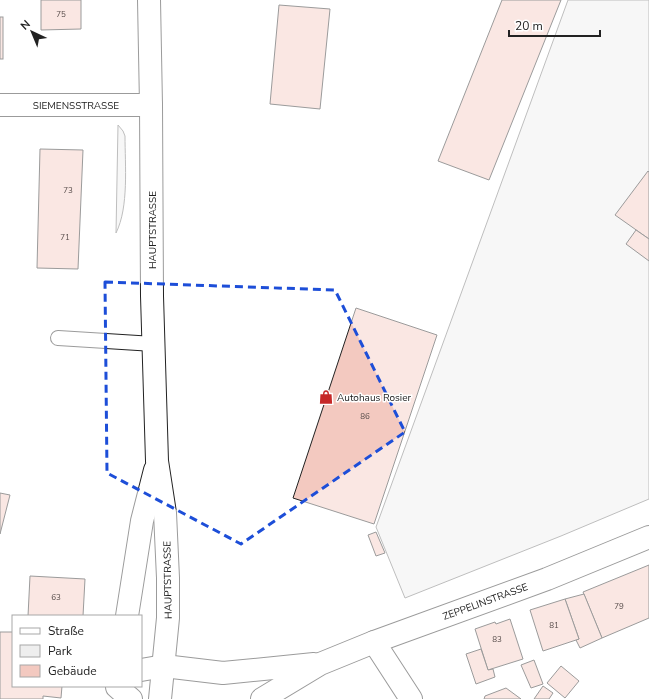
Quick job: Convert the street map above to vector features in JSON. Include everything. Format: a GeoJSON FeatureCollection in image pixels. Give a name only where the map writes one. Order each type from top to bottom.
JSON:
{"type":"FeatureCollection","features":[{"type":"Feature","properties":{"kind":"main road","name":"HAUPTSTRASSE"},"geometry":{"type":"LineString","coordinates":[[149,0],[152,296],[157,461],[165,513],[168,578],[168,618],[160,699]]}},
{"type":"Feature","properties":{"kind":"main road","name":"SIEMENSSTRASSE"},"geometry":{"type":"LineString","coordinates":[[0,105],[151,104]]}},
{"type":"Feature","properties":{"kind":"main road","name":"HAUPTSTRASSE"},"geometry":{"type":"LineString","coordinates":[[127,615],[142,521],[157,461]]}},
{"type":"Feature","properties":{"kind":"main road","name":"ZEPPELINSTRASSE"},"geometry":{"type":"LineString","coordinates":[[268,698],[320,664],[374,642],[547,579],[649,537]]}},
{"type":"Feature","properties":{"kind":"main road"},"geometry":{"type":"LineString","coordinates":[[374,642],[411,699]]}},
{"type":"Feature","properties":{"kind":"main road","name":"ZEPPELINSTRASSE"},"geometry":{"type":"LineString","coordinates":[[142,670],[164,666],[223,673],[320,664]]}},
{"type":"Feature","properties":{"kind":"lane"},"geometry":{"type":"LineString","coordinates":[[58,338],[154,344]]}},
{"type":"Feature","properties":{"kind":"highlighted area"},"geometry":{"type":"Polygon","coordinates":[[[105,282],[335,290],[405,432],[241,544],[107,473],[105,282]]]}},
{"type":"Feature","properties":{"kind":"green space"},"geometry":{"type":"Polygon","coordinates":[[[568,0],[649,0],[649,499],[561,536],[405,598],[376,527],[568,0]]]}},
{"type":"Feature","properties":{"kind":"green space"},"geometry":{"type":"Polygon","coordinates":[[[118,125],[125,136],[126,173],[123,211],[116,233],[118,125]]]}},
{"type":"Feature","properties":{"kind":"building"},"geometry":{"type":"Polygon","coordinates":[[[41,0],[81,0],[81,29],[41,30],[41,0]]]}},
{"type":"Feature","properties":{"kind":"building"},"geometry":{"type":"Polygon","coordinates":[[[502,0],[561,0],[489,180],[438,161],[502,0]]]}},
{"type":"Feature","properties":{"kind":"building"},"geometry":{"type":"Polygon","coordinates":[[[279,5],[330,9],[320,109],[270,104],[279,5]]]}},
{"type":"Feature","properties":{"kind":"building"},"geometry":{"type":"Polygon","coordinates":[[[0,17],[3,17],[3,59],[0,59],[0,17]]]}},
{"type":"Feature","properties":{"kind":"building"},"geometry":{"type":"Polygon","coordinates":[[[40,149],[83,150],[78,269],[37,268],[40,149]]]}},
{"type":"Feature","properties":{"kind":"building"},"geometry":{"type":"Polygon","coordinates":[[[648,171],[649,172],[649,239],[615,215],[648,171]]]}},
{"type":"Feature","properties":{"kind":"building"},"geometry":{"type":"Polygon","coordinates":[[[636,230],[649,239],[649,261],[626,244],[636,230]]]}},
{"type":"Feature","properties":{"kind":"building"},"geometry":{"type":"Polygon","coordinates":[[[356,308],[437,335],[374,524],[293,498],[356,308]]]}},
{"type":"Feature","properties":{"kind":"building"},"geometry":{"type":"Polygon","coordinates":[[[0,493],[10,495],[0,534],[0,493]]]}},
{"type":"Feature","properties":{"kind":"building"},"geometry":{"type":"Polygon","coordinates":[[[376,532],[385,553],[376,556],[368,535],[376,532]]]}},
{"type":"Feature","properties":{"kind":"building"},"geometry":{"type":"Polygon","coordinates":[[[649,565],[649,618],[602,638],[583,592],[649,565]]]}},
{"type":"Feature","properties":{"kind":"building"},"geometry":{"type":"Polygon","coordinates":[[[30,576],[85,579],[83,615],[28,615],[30,576]]]}},
{"type":"Feature","properties":{"kind":"building"},"geometry":{"type":"Polygon","coordinates":[[[584,594],[602,638],[580,648],[576,640],[579,639],[565,599],[584,594]]]}},
{"type":"Feature","properties":{"kind":"building"},"geometry":{"type":"Polygon","coordinates":[[[565,599],[579,639],[543,651],[530,610],[565,599]]]}},
{"type":"Feature","properties":{"kind":"building"},"geometry":{"type":"Polygon","coordinates":[[[510,619],[523,659],[488,670],[475,629],[495,622],[496,624],[510,619]]]}},
{"type":"Feature","properties":{"kind":"building"},"geometry":{"type":"Polygon","coordinates":[[[0,632],[12,632],[12,687],[62,687],[61,698],[43,696],[43,699],[0,699],[0,632]]]}},
{"type":"Feature","properties":{"kind":"building"},"geometry":{"type":"Polygon","coordinates":[[[481,649],[488,670],[493,669],[495,677],[476,684],[466,654],[481,649]]]}},
{"type":"Feature","properties":{"kind":"building"},"geometry":{"type":"Polygon","coordinates":[[[534,660],[543,684],[531,688],[521,665],[534,660]]]}},
{"type":"Feature","properties":{"kind":"building"},"geometry":{"type":"Polygon","coordinates":[[[561,666],[579,681],[565,698],[547,683],[561,666]]]}},
{"type":"Feature","properties":{"kind":"building"},"geometry":{"type":"Polygon","coordinates":[[[543,686],[553,693],[549,699],[534,699],[543,686]]]}},
{"type":"Feature","properties":{"kind":"building"},"geometry":{"type":"Polygon","coordinates":[[[506,688],[521,699],[484,699],[485,696],[506,688]]]}},
{"type":"Feature","properties":{"kind":"place","name":"Autohaus Rosier"},"geometry":{"type":"Point","coordinates":[326,397]}}]}
